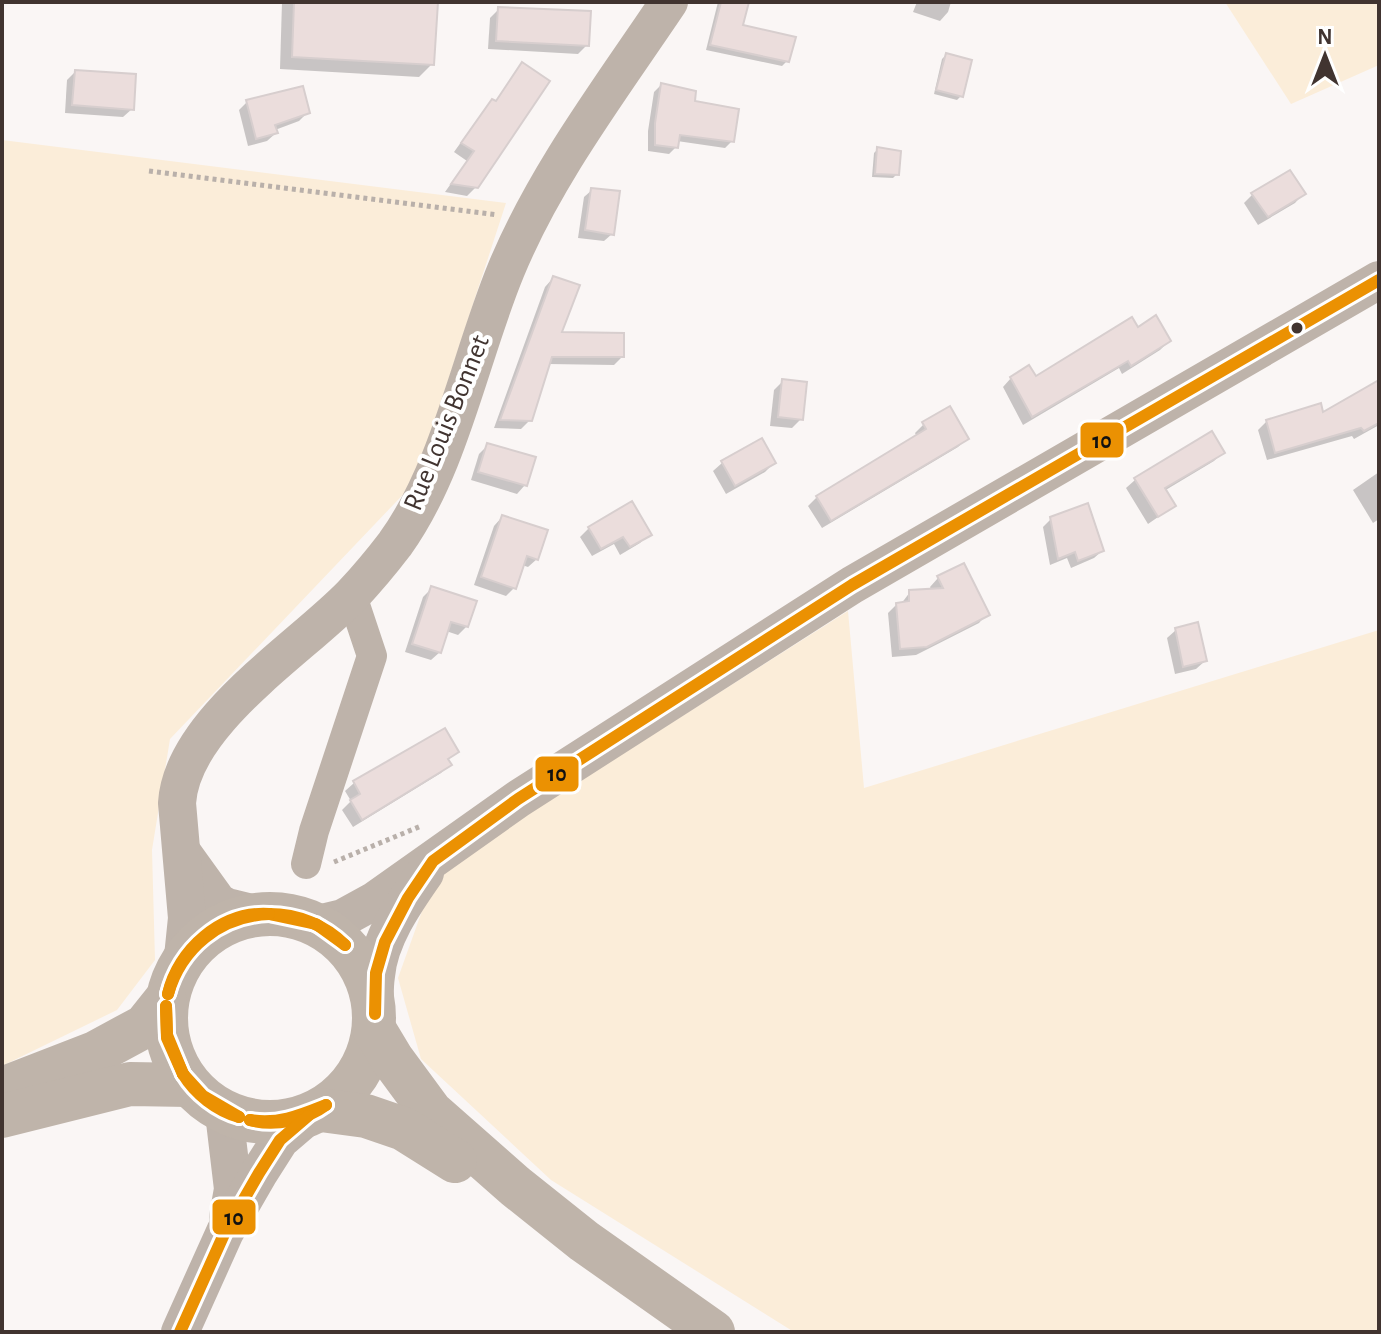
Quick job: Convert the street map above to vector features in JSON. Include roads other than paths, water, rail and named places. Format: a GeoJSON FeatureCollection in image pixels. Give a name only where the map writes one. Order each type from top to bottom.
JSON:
{"type":"FeatureCollection","features":[{"type":"Feature","properties":{"kind":"main road"},"geometry":{"type":"LineString","coordinates":[[584,1241],[515,1186],[431,1112],[392,1059],[374,1022],[369,982],[350,950],[318,924],[293,915],[256,914],[218,926],[183,957],[165,1001],[169,1048],[189,1085],[224,1113],[274,1123],[314,1113],[366,1116],[404,1129],[584,1241],[713,1332]]}},
{"type":"Feature","properties":{"kind":"main road"},"geometry":{"type":"LineString","coordinates":[[2,1089],[95,1053],[145,1026],[165,1001]]}},
{"type":"Feature","properties":{"kind":"main road"},"geometry":{"type":"LineString","coordinates":[[314,1113],[341,1095],[362,1069],[374,1022]]}},
{"type":"Feature","properties":{"kind":"main road"},"geometry":{"type":"LineString","coordinates":[[2,1116],[130,1084],[189,1085]]}},
{"type":"Feature","properties":{"kind":"street","name":"Rue Louis Bonnet"},"geometry":{"type":"LineString","coordinates":[[183,957],[187,918],[178,787],[211,726],[265,671],[352,596],[396,543],[422,500],[506,268],[558,170],[669,2]]}},
{"type":"Feature","properties":{"kind":"street"},"geometry":{"type":"LineString","coordinates":[[318,924],[343,918],[374,901],[518,799],[852,585],[1379,280]]}},
{"type":"Feature","properties":{"kind":"street"},"geometry":{"type":"LineString","coordinates":[[306,864],[372,656],[352,596]]}},
{"type":"Feature","properties":{"kind":"street"},"geometry":{"type":"LineString","coordinates":[[182,852],[218,902],[256,914]]}},
{"type":"Feature","properties":{"kind":"street"},"geometry":{"type":"LineString","coordinates":[[374,1022],[376,973],[385,942],[408,898],[433,861]]}},
{"type":"Feature","properties":{"kind":"street"},"geometry":{"type":"LineString","coordinates":[[224,1113],[233,1189],[225,1232]]}},
{"type":"Feature","properties":{"kind":"street"},"geometry":{"type":"LineString","coordinates":[[180,1332],[225,1232],[280,1140],[314,1113]]}}]}
